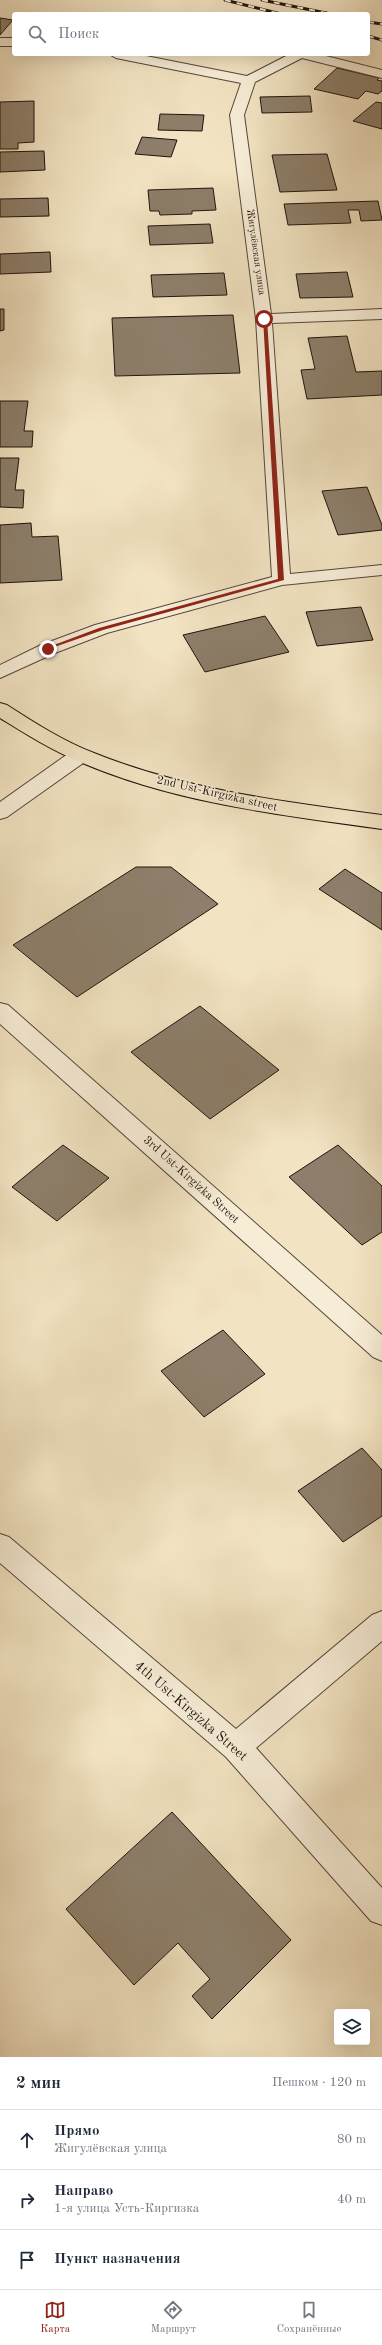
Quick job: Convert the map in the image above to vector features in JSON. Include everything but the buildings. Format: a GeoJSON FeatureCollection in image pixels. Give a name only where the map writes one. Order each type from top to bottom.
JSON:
{"type":"FeatureCollection","features":[{"type":"Feature","properties":{"kind":"main road","name":"2nd Ust-Kirgizka street"},"geometry":{"type":"LineString","coordinates":[[0,709],[20,724],[79,756],[169,784],[260,806],[382,822]]}},
{"type":"Feature","properties":{"kind":"street"},"geometry":{"type":"LineString","coordinates":[[0,42],[12,42]]}},
{"type":"Feature","properties":{"kind":"street"},"geometry":{"type":"LineString","coordinates":[[126,56],[249,80],[297,56]]}},
{"type":"Feature","properties":{"kind":"street"},"geometry":{"type":"LineString","coordinates":[[309,56],[382,74]]}},
{"type":"Feature","properties":{"kind":"street","name":"Жигулёвская улица"},"geometry":{"type":"LineString","coordinates":[[249,80],[237,115],[264,319],[281,580]]}},
{"type":"Feature","properties":{"kind":"street"},"geometry":{"type":"LineString","coordinates":[[264,319],[382,314]]}},
{"type":"Feature","properties":{"kind":"street"},"geometry":{"type":"LineString","coordinates":[[0,672],[48,649],[101,629],[281,580],[382,570]]}},
{"type":"Feature","properties":{"kind":"street"},"geometry":{"type":"LineString","coordinates":[[0,812],[79,756]]}},
{"type":"Feature","properties":{"kind":"street","name":"3rd Ust-Kirgizka Street"},"geometry":{"type":"LineString","coordinates":[[0,1011],[382,1350]]}},
{"type":"Feature","properties":{"kind":"street","name":"4th Ust-Kirgizka Street"},"geometry":{"type":"LineString","coordinates":[[0,1546],[236,1747],[382,1910]]}},
{"type":"Feature","properties":{"kind":"street"},"geometry":{"type":"LineString","coordinates":[[236,1747],[382,1624]]}},
{"type":"Feature","properties":{"kind":"railway"},"geometry":{"type":"LineString","coordinates":[[225,0],[273,12]]}},
{"type":"Feature","properties":{"kind":"railway"},"geometry":{"type":"LineString","coordinates":[[262,0],[321,12]]}},
{"type":"Feature","properties":{"kind":"railway"},"geometry":{"type":"LineString","coordinates":[[370,22],[382,24]]}},
{"type":"Feature","properties":{"kind":"railway"},"geometry":{"type":"LineString","coordinates":[[370,37],[382,40]]}},
{"type":"Feature","properties":{"kind":"route"},"geometry":{"type":"LineString","coordinates":[[48,649],[101,629],[281,580],[264,319]]}}]}
